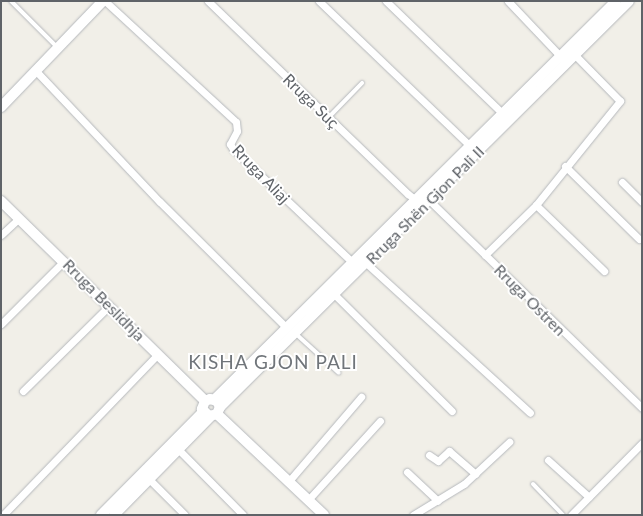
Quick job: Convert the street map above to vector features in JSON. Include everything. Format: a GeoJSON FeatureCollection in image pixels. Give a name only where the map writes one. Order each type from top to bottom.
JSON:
{"type":"FeatureCollection","features":[{"type":"Feature","properties":{"kind":"street"},"geometry":{"type":"LineString","coordinates":[[1,107],[104,1]]}},
{"type":"Feature","properties":{"kind":"street","name":"Rruga Aliaj"},"geometry":{"type":"LineString","coordinates":[[104,1],[236,122],[237,131],[230,144],[233,149],[352,262]]}},
{"type":"Feature","properties":{"kind":"street","name":"Rruga Suç"},"geometry":{"type":"LineString","coordinates":[[208,1],[328,118],[416,200]]}},
{"type":"Feature","properties":{"kind":"street"},"geometry":{"type":"LineString","coordinates":[[319,1],[470,146]]}},
{"type":"Feature","properties":{"kind":"street"},"geometry":{"type":"LineString","coordinates":[[386,1],[502,114]]}},
{"type":"Feature","properties":{"kind":"street"},"geometry":{"type":"LineString","coordinates":[[508,1],[560,56]]}},
{"type":"Feature","properties":{"kind":"street","name":"Rruga Shën Gjon Pali II"},"geometry":{"type":"LineString","coordinates":[[101,515],[212,408],[295,333],[629,1]]}},
{"type":"Feature","properties":{"kind":"street","name":"Rruga Shën Gjon Pali II"},"geometry":{"type":"LineString","coordinates":[[119,513],[179,450],[212,408],[286,327],[416,200],[612,3]]}},
{"type":"Feature","properties":{"kind":"street"},"geometry":{"type":"LineString","coordinates":[[485,255],[536,205],[565,166],[620,101],[575,55]]}},
{"type":"Feature","properties":{"kind":"street"},"geometry":{"type":"LineString","coordinates":[[36,71],[160,202],[286,327]]}},
{"type":"Feature","properties":{"kind":"street"},"geometry":{"type":"LineString","coordinates":[[565,166],[640,239]]}},
{"type":"Feature","properties":{"kind":"street"},"geometry":{"type":"LineString","coordinates":[[622,182],[642,202]]}},
{"type":"Feature","properties":{"kind":"street"},"geometry":{"type":"LineString","coordinates":[[416,200],[430,200]]}},
{"type":"Feature","properties":{"kind":"street","name":"Rruga Ostren"},"geometry":{"type":"LineString","coordinates":[[430,200],[642,408]]}},
{"type":"Feature","properties":{"kind":"street","name":"Rruga Beslidhja"},"geometry":{"type":"LineString","coordinates":[[1,201],[324,515]]}},
{"type":"Feature","properties":{"kind":"street"},"geometry":{"type":"LineString","coordinates":[[536,205],[604,270]]}},
{"type":"Feature","properties":{"kind":"street"},"geometry":{"type":"LineString","coordinates":[[1,235],[19,218]]}},
{"type":"Feature","properties":{"kind":"street"},"geometry":{"type":"LineString","coordinates":[[1,324],[64,261]]}},
{"type":"Feature","properties":{"kind":"street"},"geometry":{"type":"LineString","coordinates":[[366,263],[530,413]]}},
{"type":"Feature","properties":{"kind":"street"},"geometry":{"type":"LineString","coordinates":[[334,294],[452,411]]}},
{"type":"Feature","properties":{"kind":"street"},"geometry":{"type":"LineString","coordinates":[[23,391],[109,306]]}},
{"type":"Feature","properties":{"kind":"street"},"geometry":{"type":"LineString","coordinates":[[3,515],[158,354]]}},
{"type":"Feature","properties":{"kind":"street"},"geometry":{"type":"LineString","coordinates":[[289,481],[361,397]]}},
{"type":"Feature","properties":{"kind":"street"},"geometry":{"type":"LineString","coordinates":[[308,500],[380,421]]}},
{"type":"Feature","properties":{"kind":"street"},"geometry":{"type":"LineString","coordinates":[[413,515],[438,501],[475,474],[508,442]]}},
{"type":"Feature","properties":{"kind":"street"},"geometry":{"type":"LineString","coordinates":[[571,515],[642,443]]}},
{"type":"Feature","properties":{"kind":"street"},"geometry":{"type":"LineString","coordinates":[[179,450],[243,515]]}},
{"type":"Feature","properties":{"kind":"street"},"geometry":{"type":"LineString","coordinates":[[429,455],[438,461],[449,451],[475,474]]}},
{"type":"Feature","properties":{"kind":"street"},"geometry":{"type":"LineString","coordinates":[[548,460],[589,498]]}},
{"type":"Feature","properties":{"kind":"street"},"geometry":{"type":"LineString","coordinates":[[407,472],[438,501]]}},
{"type":"Feature","properties":{"kind":"street"},"geometry":{"type":"LineString","coordinates":[[150,480],[185,515]]}},
{"type":"Feature","properties":{"kind":"lane"},"geometry":{"type":"LineString","coordinates":[[11,1],[58,48]]}},
{"type":"Feature","properties":{"kind":"lane"},"geometry":{"type":"LineString","coordinates":[[328,118],[362,83]]}},
{"type":"Feature","properties":{"kind":"lane"},"geometry":{"type":"LineString","coordinates":[[295,333],[339,373]]}},
{"type":"Feature","properties":{"kind":"lane"},"geometry":{"type":"LineString","coordinates":[[533,484],[563,515]]}},
{"type":"Feature","properties":{"kind":"district","name":"KISHA GJON PALI"},"geometry":{"type":"Point","coordinates":[273,362]}}]}
